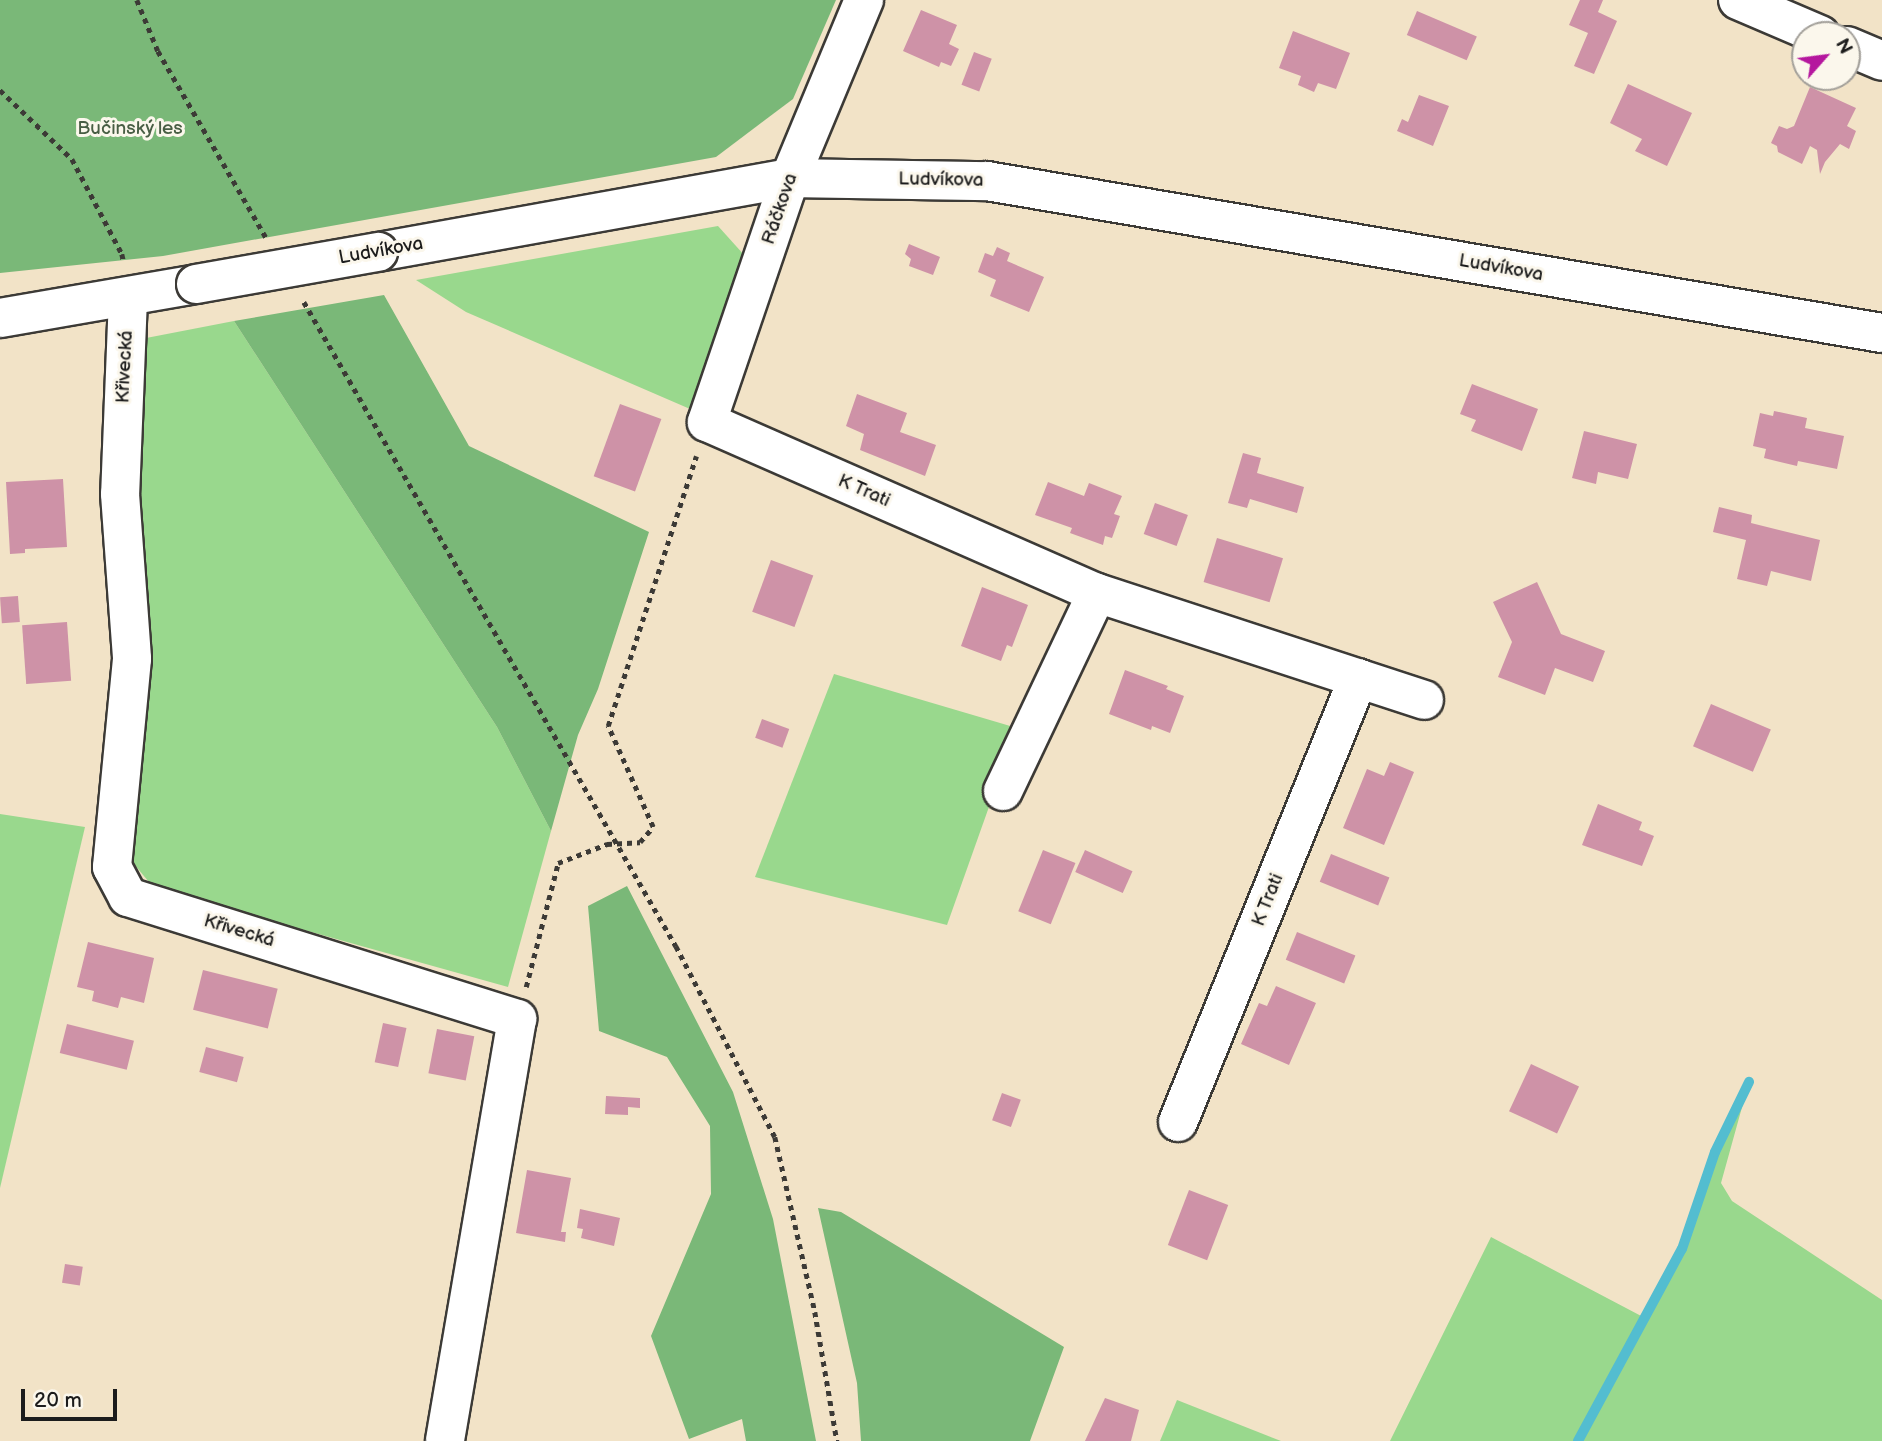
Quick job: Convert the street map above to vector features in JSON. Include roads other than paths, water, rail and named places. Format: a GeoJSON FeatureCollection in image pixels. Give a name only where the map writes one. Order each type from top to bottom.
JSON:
{"type":"FeatureCollection","features":[{"type":"Feature","properties":{"kind":"street","name":"Ráčkova"},"geometry":{"type":"LineString","coordinates":[[707,422],[790,178],[863,0]]}},
{"type":"Feature","properties":{"kind":"street"},"geometry":{"type":"LineString","coordinates":[[1738,0],[1791,22]]}},
{"type":"Feature","properties":{"kind":"street"},"geometry":{"type":"LineString","coordinates":[[1861,52],[1882,61]]}},
{"type":"Feature","properties":{"kind":"street","name":"Ludvíkova"},"geometry":{"type":"LineString","coordinates":[[0,318],[128,298],[790,178],[987,181],[1882,333]]}},
{"type":"Feature","properties":{"kind":"street","name":"Křivecká"},"geometry":{"type":"LineString","coordinates":[[128,298],[120,494],[132,659],[112,867],[128,897],[517,1019],[445,1441]]}},
{"type":"Feature","properties":{"kind":"street","name":"K Trati"},"geometry":{"type":"LineString","coordinates":[[707,422],[1097,593],[1424,700]]}},
{"type":"Feature","properties":{"kind":"street"},"geometry":{"type":"LineString","coordinates":[[1003,791],[1097,593]]}},
{"type":"Feature","properties":{"kind":"street","name":"K Trati"},"geometry":{"type":"LineString","coordinates":[[1178,1122],[1358,678]]}},
{"type":"Feature","properties":{"kind":"waterway"},"geometry":{"type":"LineString","coordinates":[[1578,1441],[1682,1249],[1715,1152],[1749,1082]]}},
{"type":"Feature","properties":{"kind":"park label","name":"Bučinský les"},"geometry":{"type":"Point","coordinates":[130,129]}}]}
